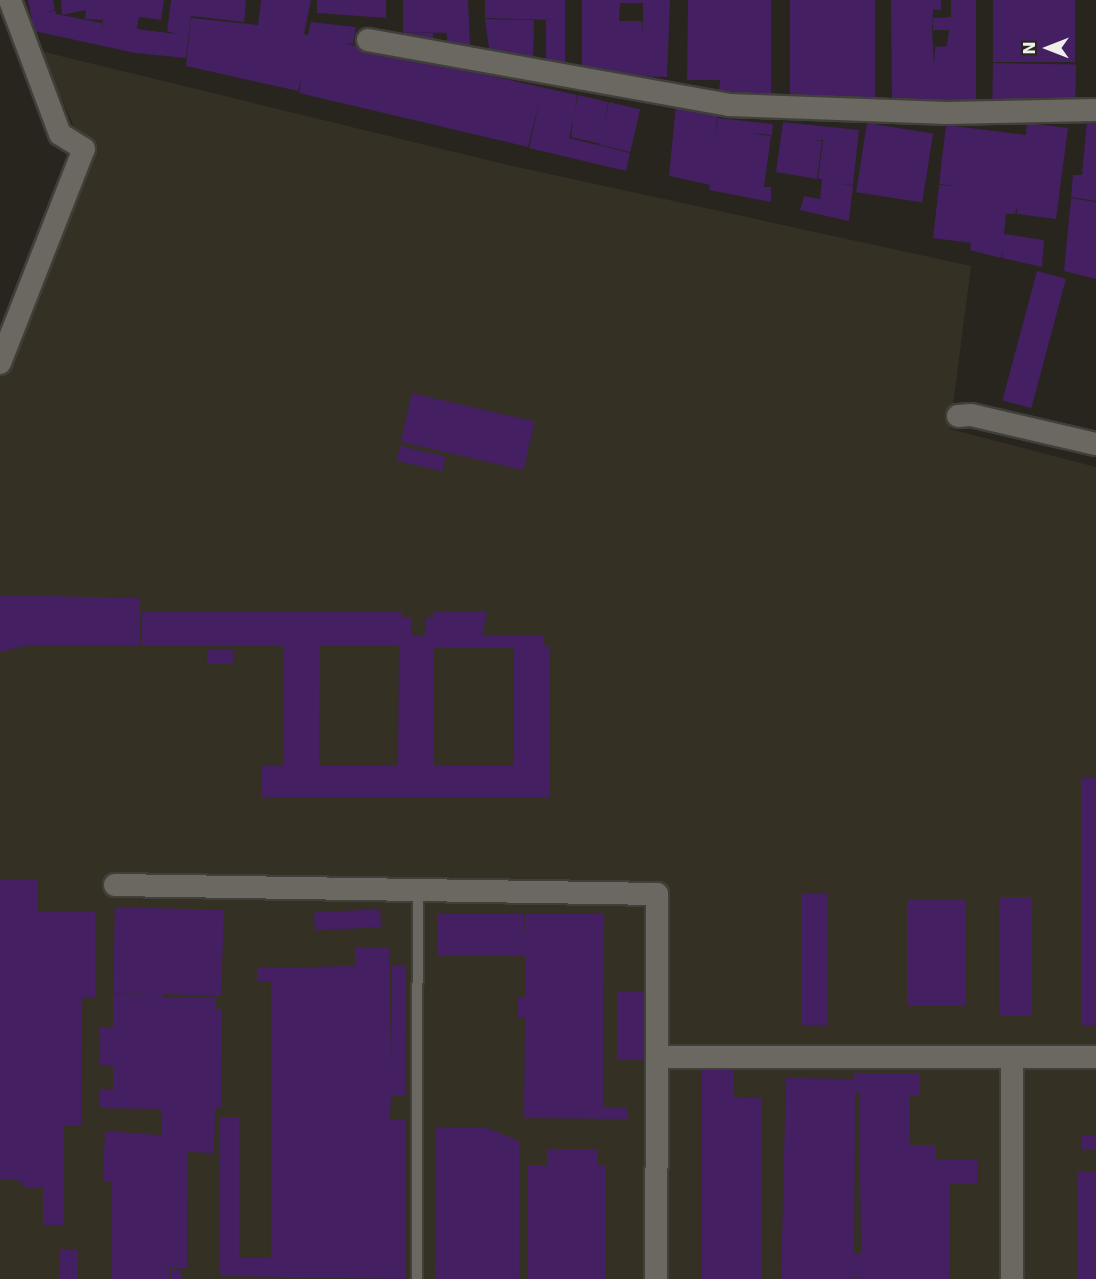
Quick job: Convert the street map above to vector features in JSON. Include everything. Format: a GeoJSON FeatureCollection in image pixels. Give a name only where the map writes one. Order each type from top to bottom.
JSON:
{"type":"FeatureCollection","features":[{"type":"Feature","properties":{"kind":"street"},"geometry":{"type":"LineString","coordinates":[[0,363],[84,149],[60,134],[10,0]]}},
{"type":"Feature","properties":{"kind":"street"},"geometry":{"type":"LineString","coordinates":[[368,40],[729,105],[947,113],[1096,110]]}},
{"type":"Feature","properties":{"kind":"street"},"geometry":{"type":"LineString","coordinates":[[958,416],[971,414],[1096,444]]}},
{"type":"Feature","properties":{"kind":"street"},"geometry":{"type":"LineString","coordinates":[[115,885],[657,894],[656,1279]]}},
{"type":"Feature","properties":{"kind":"street"},"geometry":{"type":"LineString","coordinates":[[657,1057],[1096,1057]]}},
{"type":"Feature","properties":{"kind":"street"},"geometry":{"type":"LineString","coordinates":[[1012,1057],[1012,1279]]}},
{"type":"Feature","properties":{"kind":"lane"},"geometry":{"type":"LineString","coordinates":[[417,1279],[418,890]]}},
{"type":"Feature","properties":{"kind":"shaded area"},"geometry":{"type":"Polygon","coordinates":[[[40,51],[508,165],[971,266],[950,429],[1096,467],[1096,1279],[0,1279],[0,363],[84,149],[40,51]]]}},
{"type":"Feature","properties":{"kind":"building"},"geometry":{"type":"Polygon","coordinates":[[[28,0],[53,0],[55,9],[45,13],[55,10],[56,14],[102,23],[102,29],[103,20],[85,19],[86,10],[62,15],[61,0],[164,0],[161,20],[139,17],[137,29],[177,34],[167,31],[171,0],[246,0],[244,22],[191,16],[186,58],[135,53],[34,31],[28,0]]]}},
{"type":"Feature","properties":{"kind":"building"},"geometry":{"type":"Polygon","coordinates":[[[261,0],[311,0],[304,34],[308,35],[311,22],[356,27],[353,44],[343,43],[577,95],[575,111],[578,95],[608,102],[601,144],[571,137],[573,120],[569,138],[630,153],[626,171],[529,148],[540,99],[528,147],[299,93],[302,76],[298,91],[186,66],[191,18],[258,25],[261,0]]]}},
{"type":"Feature","properties":{"kind":"building"},"geometry":{"type":"Polygon","coordinates":[[[317,0],[386,0],[386,18],[317,13],[317,0]]]}},
{"type":"Feature","properties":{"kind":"building"},"geometry":{"type":"Polygon","coordinates":[[[403,0],[468,0],[470,45],[447,44],[447,33],[403,32],[403,0]]]}},
{"type":"Feature","properties":{"kind":"building"},"geometry":{"type":"Polygon","coordinates":[[[485,0],[565,0],[565,68],[546,67],[546,20],[557,20],[485,18],[485,0]]]}},
{"type":"Feature","properties":{"kind":"building"},"geometry":{"type":"Polygon","coordinates":[[[582,0],[670,0],[667,77],[592,75],[582,71],[582,0]],[[620,3],[619,21],[642,21],[643,33],[643,3],[620,3]]]}},
{"type":"Feature","properties":{"kind":"building"},"geometry":{"type":"Polygon","coordinates":[[[688,0],[771,0],[771,97],[719,92],[720,80],[687,80],[688,0]]]}},
{"type":"Feature","properties":{"kind":"building"},"geometry":{"type":"Polygon","coordinates":[[[790,0],[875,0],[875,101],[790,101],[790,0]]]}},
{"type":"Feature","properties":{"kind":"building"},"geometry":{"type":"Polygon","coordinates":[[[891,0],[941,0],[941,10],[933,10],[932,31],[934,65],[935,47],[947,46],[949,30],[933,30],[933,18],[951,17],[951,0],[976,0],[976,103],[892,100],[891,0]]]}},
{"type":"Feature","properties":{"kind":"building"},"geometry":{"type":"Polygon","coordinates":[[[993,0],[1075,0],[1075,62],[993,62],[993,0]]]}},
{"type":"Feature","properties":{"kind":"building"},"geometry":{"type":"Polygon","coordinates":[[[485,19],[534,20],[533,64],[490,56],[485,19]]]}},
{"type":"Feature","properties":{"kind":"building"},"geometry":{"type":"Polygon","coordinates":[[[403,32],[433,33],[433,43],[408,38],[403,32]]]}},
{"type":"Feature","properties":{"kind":"building"},"geometry":{"type":"Polygon","coordinates":[[[993,63],[1076,64],[1075,103],[992,102],[993,63]]]}},
{"type":"Feature","properties":{"kind":"building"},"geometry":{"type":"Polygon","coordinates":[[[609,102],[640,109],[630,152],[599,145],[609,102]]]}},
{"type":"Feature","properties":{"kind":"building"},"geometry":{"type":"Polygon","coordinates":[[[676,104],[718,110],[715,140],[718,118],[773,124],[772,135],[747,133],[771,136],[764,187],[771,187],[771,202],[709,190],[710,185],[669,176],[676,104]]]}},
{"type":"Feature","properties":{"kind":"building"},"geometry":{"type":"Polygon","coordinates":[[[1087,121],[1096,122],[1096,201],[1071,197],[1073,175],[1082,175],[1087,121]]]}},
{"type":"Feature","properties":{"kind":"building"},"geometry":{"type":"Polygon","coordinates":[[[783,122],[859,130],[853,185],[842,184],[853,186],[849,221],[800,210],[804,196],[820,199],[822,179],[818,179],[823,140],[815,140],[822,141],[817,179],[776,172],[783,122]]]}},
{"type":"Feature","properties":{"kind":"building"},"geometry":{"type":"Polygon","coordinates":[[[867,123],[933,133],[922,203],[856,192],[867,123]]]}},
{"type":"Feature","properties":{"kind":"building"},"geometry":{"type":"Polygon","coordinates":[[[1027,123],[1068,128],[1056,219],[1017,214],[1017,207],[1015,214],[1006,214],[1004,234],[1044,240],[1042,267],[1002,258],[1003,249],[1001,258],[970,250],[971,243],[933,238],[939,185],[956,186],[939,184],[946,125],[1026,135],[1027,123]]]}},
{"type":"Feature","properties":{"kind":"building"},"geometry":{"type":"Polygon","coordinates":[[[1071,198],[1096,202],[1096,279],[1064,271],[1071,198]]]}},
{"type":"Feature","properties":{"kind":"building"},"geometry":{"type":"Polygon","coordinates":[[[1037,271],[1066,279],[1031,408],[1002,400],[1037,271]]]}},
{"type":"Feature","properties":{"kind":"building"},"geometry":{"type":"Polygon","coordinates":[[[412,393],[535,421],[524,470],[401,442],[412,393]]]}},
{"type":"Feature","properties":{"kind":"building"},"geometry":{"type":"Polygon","coordinates":[[[400,446],[446,457],[442,471],[397,461],[400,446]]]}},
{"type":"Feature","properties":{"kind":"building"},"geometry":{"type":"Polygon","coordinates":[[[0,595],[140,598],[140,645],[24,646],[0,652],[0,595]]]}},
{"type":"Feature","properties":{"kind":"building"},"geometry":{"type":"Polygon","coordinates":[[[142,611],[402,611],[402,618],[411,618],[411,636],[426,636],[426,618],[433,618],[433,611],[487,611],[482,636],[544,636],[544,646],[550,646],[550,797],[262,797],[262,766],[283,766],[284,646],[142,646],[142,611]],[[320,646],[319,766],[398,766],[399,646],[320,646]],[[434,647],[434,766],[514,766],[514,647],[434,647]]]}},
{"type":"Feature","properties":{"kind":"building"},"geometry":{"type":"Polygon","coordinates":[[[207,650],[233,650],[233,664],[207,664],[207,650]]]}},
{"type":"Feature","properties":{"kind":"building"},"geometry":{"type":"Polygon","coordinates":[[[1081,778],[1096,778],[1096,1025],[1081,1025],[1081,778]]]}},
{"type":"Feature","properties":{"kind":"building"},"geometry":{"type":"Polygon","coordinates":[[[0,879],[37,879],[37,912],[95,912],[95,997],[83,997],[82,1003],[81,1126],[64,1126],[64,1225],[43,1225],[43,1187],[23,1187],[23,1183],[15,1180],[0,1180],[0,879]]]}},
{"type":"Feature","properties":{"kind":"building"},"geometry":{"type":"Polygon","coordinates":[[[801,894],[828,894],[828,1025],[801,1025],[801,894]]]}},
{"type":"Feature","properties":{"kind":"building"},"geometry":{"type":"Polygon","coordinates":[[[999,897],[1032,897],[1032,1015],[999,1015],[999,897]]]}},
{"type":"Feature","properties":{"kind":"building"},"geometry":{"type":"Polygon","coordinates":[[[907,900],[965,900],[965,1006],[907,1006],[907,900]]]}},
{"type":"Feature","properties":{"kind":"building"},"geometry":{"type":"Polygon","coordinates":[[[115,907],[224,910],[221,996],[164,994],[164,998],[216,998],[216,1009],[222,1009],[221,1107],[215,1107],[214,1153],[188,1152],[187,1268],[170,1268],[170,1279],[111,1279],[112,1182],[103,1182],[105,1131],[161,1135],[162,1109],[100,1108],[100,1090],[113,1090],[113,1065],[100,1065],[100,1027],[113,1027],[113,994],[156,995],[113,993],[115,907]]]}},
{"type":"Feature","properties":{"kind":"building"},"geometry":{"type":"Polygon","coordinates":[[[380,909],[381,927],[315,930],[314,912],[380,909]]]}},
{"type":"Feature","properties":{"kind":"building"},"geometry":{"type":"Polygon","coordinates":[[[437,914],[524,914],[525,939],[525,914],[604,914],[603,1107],[627,1107],[627,1119],[524,1118],[525,1017],[518,1017],[518,997],[525,997],[525,956],[437,956],[437,914]]]}},
{"type":"Feature","properties":{"kind":"building"},"geometry":{"type":"Polygon","coordinates":[[[355,947],[389,947],[391,1065],[392,966],[406,966],[405,1095],[391,1095],[390,1119],[406,1119],[406,1279],[220,1276],[220,1117],[239,1117],[239,1258],[271,1258],[271,981],[257,981],[257,968],[355,966],[355,947]]]}},
{"type":"Feature","properties":{"kind":"building"},"geometry":{"type":"Polygon","coordinates":[[[617,992],[645,992],[650,1060],[617,1060],[617,992]]]}},
{"type":"Feature","properties":{"kind":"building"},"geometry":{"type":"Polygon","coordinates":[[[702,1070],[734,1070],[734,1097],[762,1098],[762,1279],[702,1279],[702,1070]]]}},
{"type":"Feature","properties":{"kind":"building"},"geometry":{"type":"Polygon","coordinates":[[[854,1073],[920,1073],[920,1095],[909,1095],[909,1145],[936,1145],[936,1160],[977,1160],[977,1184],[949,1184],[949,1279],[858,1279],[858,1274],[854,1279],[781,1279],[786,1078],[854,1079],[854,1073]],[[855,1092],[854,1253],[861,1253],[859,1092],[855,1092]]]}},
{"type":"Feature","properties":{"kind":"building"},"geometry":{"type":"Polygon","coordinates":[[[436,1127],[485,1127],[519,1141],[519,1279],[435,1279],[436,1127]]]}},
{"type":"Feature","properties":{"kind":"building"},"geometry":{"type":"Polygon","coordinates":[[[1082,1136],[1096,1136],[1096,1150],[1082,1150],[1082,1136]]]}},
{"type":"Feature","properties":{"kind":"building"},"geometry":{"type":"Polygon","coordinates":[[[547,1149],[597,1149],[597,1165],[605,1165],[605,1279],[527,1279],[528,1165],[547,1165],[547,1149]]]}},
{"type":"Feature","properties":{"kind":"building"},"geometry":{"type":"Polygon","coordinates":[[[1077,1171],[1096,1171],[1096,1279],[1077,1279],[1077,1171]]]}},
{"type":"Feature","properties":{"kind":"building"},"geometry":{"type":"Polygon","coordinates":[[[60,1250],[78,1250],[78,1279],[60,1279],[60,1250]]]}},
{"type":"Feature","properties":{"kind":"building"},"geometry":{"type":"Polygon","coordinates":[[[171,1270],[182,1270],[182,1279],[171,1279],[171,1270]]]}}]}
